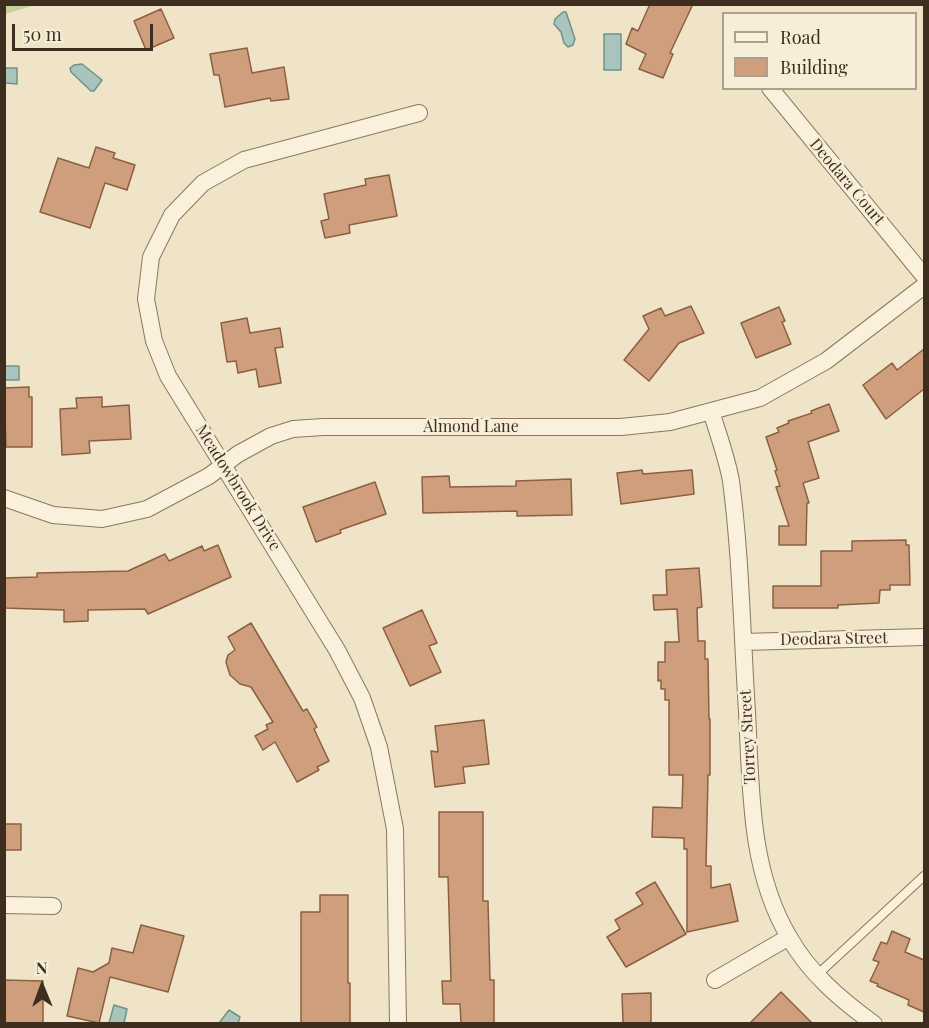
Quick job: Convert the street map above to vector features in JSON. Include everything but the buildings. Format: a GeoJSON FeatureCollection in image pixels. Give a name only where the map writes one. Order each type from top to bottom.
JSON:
{"type":"FeatureCollection","features":[{"type":"Feature","properties":{"kind":"street","name":"Deodara Court"},"geometry":{"type":"LineString","coordinates":[[772,90],[924,276]]}},
{"type":"Feature","properties":{"kind":"street","name":"Meadowbrook Drive"},"geometry":{"type":"LineString","coordinates":[[398,1023],[395,828],[379,747],[362,698],[337,650],[168,376],[154,341],[146,299],[151,257],[172,215],[203,183],[244,160],[418,113]]}},
{"type":"Feature","properties":{"kind":"street","name":"Almond Lane"},"geometry":{"type":"LineString","coordinates":[[4,498],[53,515],[102,519],[147,510],[209,476],[224,464],[271,436],[292,429],[390,426],[621,427],[670,422],[760,398],[826,361],[924,286]]}},
{"type":"Feature","properties":{"kind":"street","name":"Torrey Street"},"geometry":{"type":"LineString","coordinates":[[711,411],[730,479],[743,642],[752,804],[765,884],[789,937],[817,975],[845,1003],[874,1023]]}},
{"type":"Feature","properties":{"kind":"street","name":"Deodara Street"},"geometry":{"type":"LineString","coordinates":[[743,642],[924,637]]}},
{"type":"Feature","properties":{"kind":"street"},"geometry":{"type":"LineString","coordinates":[[4,905],[52,906]]}},
{"type":"Feature","properties":{"kind":"street"},"geometry":{"type":"LineString","coordinates":[[715,980],[789,937]]}},
{"type":"Feature","properties":{"kind":"lane"},"geometry":{"type":"LineString","coordinates":[[817,975],[924,876]]}},
{"type":"Feature","properties":{"kind":"green space"},"geometry":{"type":"Polygon","coordinates":[[[5,4],[35,4],[35,5],[5,14],[5,4]]]}},
{"type":"Feature","properties":{"kind":"water"},"geometry":{"type":"Polygon","coordinates":[[[566,12],[575,39],[573,45],[568,47],[564,43],[561,32],[554,24],[555,19],[566,12]]]}},
{"type":"Feature","properties":{"kind":"water"},"geometry":{"type":"Polygon","coordinates":[[[604,34],[621,34],[621,70],[604,70],[604,34]]]}},
{"type":"Feature","properties":{"kind":"water"},"geometry":{"type":"Polygon","coordinates":[[[82,64],[102,80],[94,91],[91,91],[71,72],[70,68],[74,65],[82,64]]]}},
{"type":"Feature","properties":{"kind":"water"},"geometry":{"type":"Polygon","coordinates":[[[5,68],[17,68],[17,84],[5,83],[5,68]]]}},
{"type":"Feature","properties":{"kind":"water"},"geometry":{"type":"Polygon","coordinates":[[[5,366],[19,366],[19,380],[5,380],[5,366]]]}},
{"type":"Feature","properties":{"kind":"water"},"geometry":{"type":"Polygon","coordinates":[[[114,1005],[127,1009],[124,1023],[109,1023],[114,1005]]]}},
{"type":"Feature","properties":{"kind":"water"},"geometry":{"type":"Polygon","coordinates":[[[229,1010],[240,1017],[238,1023],[219,1023],[229,1010]]]}}]}
